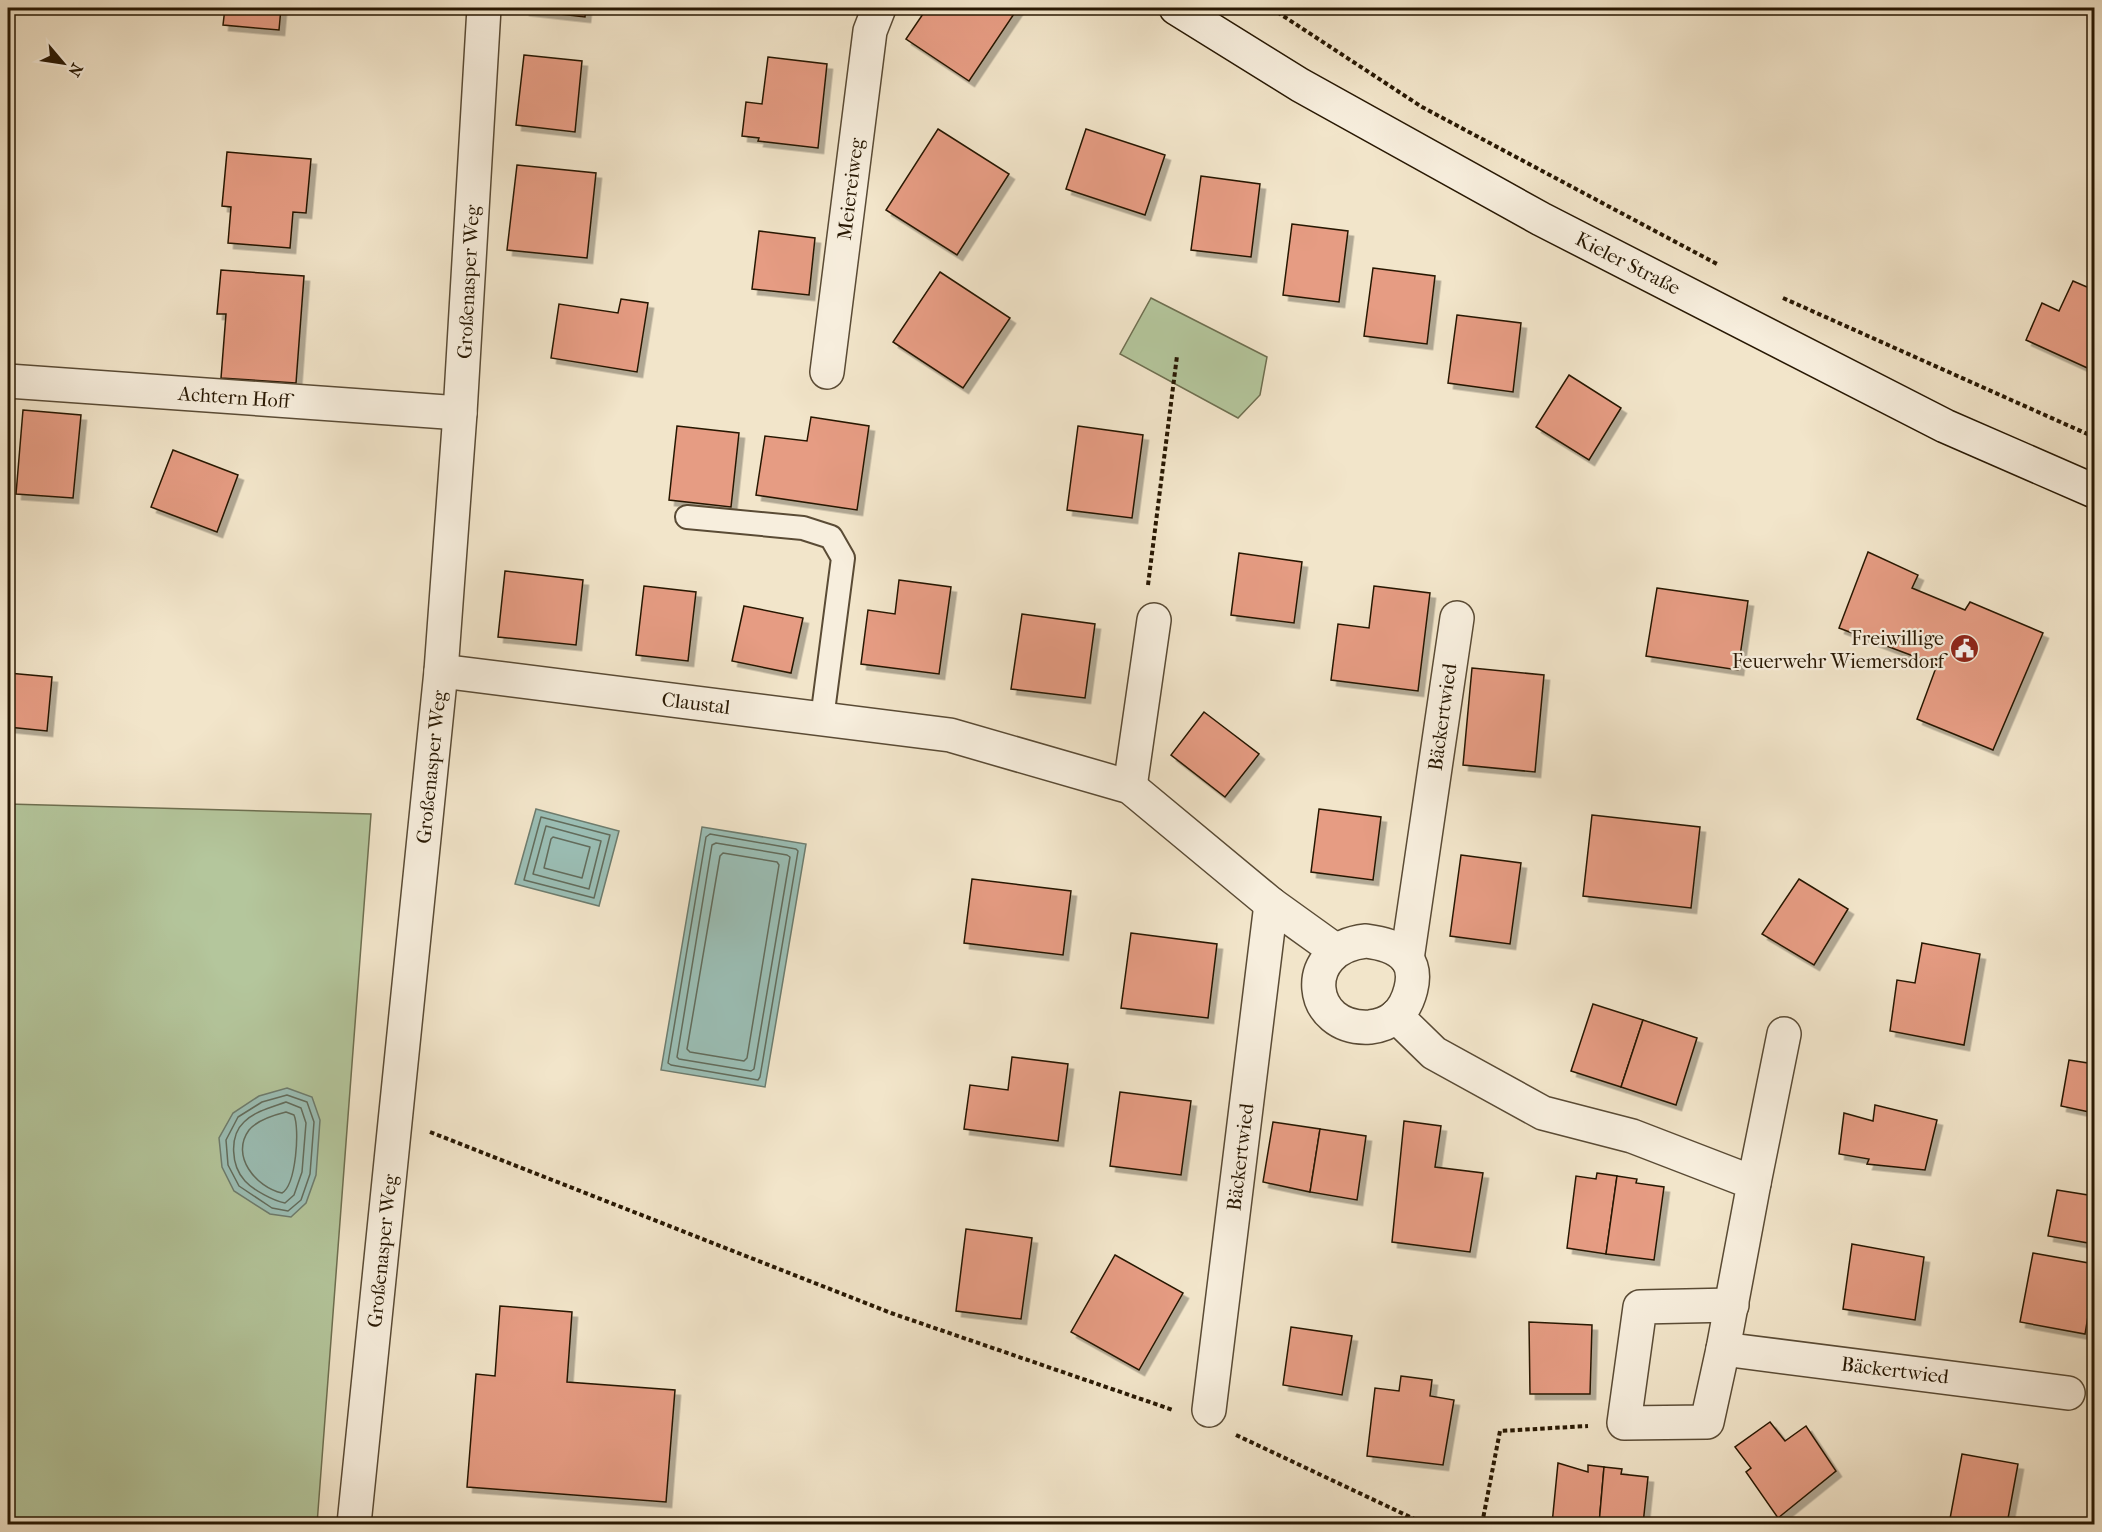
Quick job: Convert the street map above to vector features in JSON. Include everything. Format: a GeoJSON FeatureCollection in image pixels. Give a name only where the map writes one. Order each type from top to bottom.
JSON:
{"type":"FeatureCollection","features":[{"type":"Feature","properties":{"kind":"street","name":"Großenasper Weg"},"geometry":{"type":"LineString","coordinates":[[354,1524],[441,671],[460,413],[484,8]]}},
{"type":"Feature","properties":{"kind":"street","name":"Meiereiweg"},"geometry":{"type":"LineString","coordinates":[[827,372],[870,31],[879,8]]}},
{"type":"Feature","properties":{"kind":"street","name":"Kieler Straße"},"geometry":{"type":"LineString","coordinates":[[1176,8],[1300,85],[1541,219],[1946,426],[2094,491]]}},
{"type":"Feature","properties":{"kind":"street","name":"Achtern Hoff"},"geometry":{"type":"LineString","coordinates":[[8,381],[460,413]]}},
{"type":"Feature","properties":{"kind":"street","name":"Bäckertwied"},"geometry":{"type":"LineString","coordinates":[[1407,959],[1457,618]]}},
{"type":"Feature","properties":{"kind":"street"},"geometry":{"type":"LineString","coordinates":[[1154,620],[1130,787],[1271,904],[1335,950]]}},
{"type":"Feature","properties":{"kind":"street","name":"Claustal"},"geometry":{"type":"LineString","coordinates":[[441,671],[950,735],[1130,787]]}},
{"type":"Feature","properties":{"kind":"street","name":"Bäckertwied"},"geometry":{"type":"LineString","coordinates":[[1211,1417],[1271,904]]}},
{"type":"Feature","properties":{"kind":"street"},"geometry":{"type":"LineString","coordinates":[[1350,942],[1382,943],[1395,949],[1407,959],[1412,971],[1409,995],[1396,1017],[1381,1025],[1353,1026],[1341,1021],[1329,1012],[1321,1000],[1318,987],[1319,975],[1335,950],[1350,942]]}},
{"type":"Feature","properties":{"kind":"street"},"geometry":{"type":"LineString","coordinates":[[1396,1017],[1434,1053],[1542,1113],[1632,1136],[1754,1183]]}},
{"type":"Feature","properties":{"kind":"street"},"geometry":{"type":"LineString","coordinates":[[1732,1305],[1640,1308],[1624,1424],[1707,1422],[1732,1305],[1784,1034]]}},
{"type":"Feature","properties":{"kind":"street","name":"Bäckertwied"},"geometry":{"type":"LineString","coordinates":[[1723,1349],[2068,1393]]}},
{"type":"Feature","properties":{"kind":"lane"},"geometry":{"type":"LineString","coordinates":[[687,517],[803,528],[831,537],[843,558],[822,719]]}},
{"type":"Feature","properties":{"kind":"path"},"geometry":{"type":"LineString","coordinates":[[1271,8],[1422,107],[1726,269]]}},
{"type":"Feature","properties":{"kind":"path"},"geometry":{"type":"LineString","coordinates":[[1779,296],[2094,436]]}},
{"type":"Feature","properties":{"kind":"path"},"geometry":{"type":"LineString","coordinates":[[1154,620],[1146,602],[1177,356]]}},
{"type":"Feature","properties":{"kind":"path"},"geometry":{"type":"LineString","coordinates":[[396,1119],[891,1313],[1211,1417],[1425,1524]]}},
{"type":"Feature","properties":{"kind":"path"},"geometry":{"type":"LineString","coordinates":[[1482,1524],[1500,1431],[1624,1424]]}},
{"type":"Feature","properties":{"kind":"green space"},"geometry":{"type":"Polygon","coordinates":[[[1151,298],[1267,357],[1260,395],[1238,418],[1120,354],[1151,298]]]}},
{"type":"Feature","properties":{"kind":"green space"},"geometry":{"type":"Polygon","coordinates":[[[8,804],[371,814],[317,1524],[8,1524],[8,804]]]}},
{"type":"Feature","properties":{"kind":"water"},"geometry":{"type":"Polygon","coordinates":[[[536,809],[619,831],[599,906],[515,884],[536,809]]]}},
{"type":"Feature","properties":{"kind":"water"},"geometry":{"type":"Polygon","coordinates":[[[702,827],[806,844],[765,1087],[661,1070],[702,827]]]}},
{"type":"Feature","properties":{"kind":"water"},"geometry":{"type":"Polygon","coordinates":[[[287,1088],[312,1097],[320,1120],[316,1175],[306,1203],[291,1217],[270,1214],[234,1191],[222,1167],[219,1138],[233,1113],[259,1096],[287,1088]]]}},
{"type":"Feature","properties":{"kind":"building"},"geometry":{"type":"Polygon","coordinates":[[[225,8],[281,8],[279,30],[223,25],[225,8]]]}},
{"type":"Feature","properties":{"kind":"building"},"geometry":{"type":"Polygon","coordinates":[[[524,8],[586,8],[585,17],[524,10],[524,8]]]}},
{"type":"Feature","properties":{"kind":"building"},"geometry":{"type":"Polygon","coordinates":[[[927,8],[1018,8],[969,81],[906,39],[927,8]]]}},
{"type":"Feature","properties":{"kind":"building"},"geometry":{"type":"Polygon","coordinates":[[[524,55],[582,61],[575,132],[516,125],[524,55]]]}},
{"type":"Feature","properties":{"kind":"building"},"geometry":{"type":"Polygon","coordinates":[[[768,57],[827,64],[818,148],[758,141],[759,138],[742,136],[746,102],[762,104],[768,57]]]}},
{"type":"Feature","properties":{"kind":"building"},"geometry":{"type":"Polygon","coordinates":[[[938,129],[1009,174],[957,255],[886,210],[938,129]]]}},
{"type":"Feature","properties":{"kind":"building"},"geometry":{"type":"Polygon","coordinates":[[[1086,129],[1165,155],[1145,215],[1066,189],[1086,129]]]}},
{"type":"Feature","properties":{"kind":"building"},"geometry":{"type":"Polygon","coordinates":[[[227,152],[311,159],[306,213],[293,212],[290,248],[228,243],[231,207],[222,206],[227,152]]]}},
{"type":"Feature","properties":{"kind":"building"},"geometry":{"type":"Polygon","coordinates":[[[517,165],[596,173],[587,258],[507,250],[517,165]]]}},
{"type":"Feature","properties":{"kind":"building"},"geometry":{"type":"Polygon","coordinates":[[[1201,176],[1260,184],[1251,257],[1191,250],[1201,176]]]}},
{"type":"Feature","properties":{"kind":"building"},"geometry":{"type":"Polygon","coordinates":[[[1292,224],[1348,231],[1339,302],[1283,295],[1292,224]]]}},
{"type":"Feature","properties":{"kind":"building"},"geometry":{"type":"Polygon","coordinates":[[[759,231],[815,238],[809,295],[752,289],[759,231]]]}},
{"type":"Feature","properties":{"kind":"building"},"geometry":{"type":"Polygon","coordinates":[[[1373,268],[1435,276],[1427,344],[1364,336],[1373,268]]]}},
{"type":"Feature","properties":{"kind":"building"},"geometry":{"type":"Polygon","coordinates":[[[221,270],[304,276],[296,383],[221,378],[226,314],[217,314],[221,270]]]}},
{"type":"Feature","properties":{"kind":"building"},"geometry":{"type":"Polygon","coordinates":[[[940,272],[1010,318],[963,388],[893,342],[940,272]]]}},
{"type":"Feature","properties":{"kind":"building"},"geometry":{"type":"Polygon","coordinates":[[[2073,281],[2094,290],[2094,371],[2026,340],[2042,303],[2059,311],[2073,281]]]}},
{"type":"Feature","properties":{"kind":"building"},"geometry":{"type":"Polygon","coordinates":[[[621,299],[648,303],[637,372],[551,358],[559,304],[618,313],[621,299]]]}},
{"type":"Feature","properties":{"kind":"building"},"geometry":{"type":"Polygon","coordinates":[[[1457,315],[1521,323],[1513,392],[1448,383],[1457,315]]]}},
{"type":"Feature","properties":{"kind":"building"},"geometry":{"type":"Polygon","coordinates":[[[1569,375],[1621,408],[1589,460],[1536,427],[1569,375]]]}},
{"type":"Feature","properties":{"kind":"building"},"geometry":{"type":"Polygon","coordinates":[[[23,410],[81,415],[73,498],[16,494],[23,410]]]}},
{"type":"Feature","properties":{"kind":"building"},"geometry":{"type":"Polygon","coordinates":[[[811,417],[869,426],[857,510],[756,495],[765,436],[807,441],[811,417]]]}},
{"type":"Feature","properties":{"kind":"building"},"geometry":{"type":"Polygon","coordinates":[[[677,426],[739,433],[731,507],[669,500],[677,426]]]}},
{"type":"Feature","properties":{"kind":"building"},"geometry":{"type":"Polygon","coordinates":[[[1078,426],[1143,435],[1132,518],[1067,510],[1078,426]]]}},
{"type":"Feature","properties":{"kind":"building"},"geometry":{"type":"Polygon","coordinates":[[[173,450],[238,475],[217,532],[151,507],[173,450]]]}},
{"type":"Feature","properties":{"kind":"building","name":"Freiwillige Feuerwehr Wiemersdorf"},"geometry":{"type":"Polygon","coordinates":[[[1868,552],[1918,575],[1912,588],[1965,610],[1970,602],[2043,633],[1993,750],[1917,719],[1937,665],[1839,628],[1868,552]]]}},
{"type":"Feature","properties":{"kind":"building"},"geometry":{"type":"Polygon","coordinates":[[[1239,553],[1302,562],[1294,623],[1231,615],[1239,553]]]}},
{"type":"Feature","properties":{"kind":"building"},"geometry":{"type":"Polygon","coordinates":[[[505,571],[583,580],[576,645],[498,637],[505,571]]]}},
{"type":"Feature","properties":{"kind":"building"},"geometry":{"type":"Polygon","coordinates":[[[899,580],[951,587],[939,674],[861,664],[868,610],[895,614],[899,580]]]}},
{"type":"Feature","properties":{"kind":"building"},"geometry":{"type":"Polygon","coordinates":[[[644,586],[696,592],[688,661],[636,655],[644,586]]]}},
{"type":"Feature","properties":{"kind":"building"},"geometry":{"type":"Polygon","coordinates":[[[1374,586],[1430,593],[1418,691],[1331,680],[1338,624],[1369,628],[1374,586]]]}},
{"type":"Feature","properties":{"kind":"building"},"geometry":{"type":"Polygon","coordinates":[[[1657,588],[1748,601],[1738,670],[1646,656],[1657,588]]]}},
{"type":"Feature","properties":{"kind":"building"},"geometry":{"type":"Polygon","coordinates":[[[744,606],[803,618],[791,673],[732,661],[744,606]]]}},
{"type":"Feature","properties":{"kind":"building"},"geometry":{"type":"Polygon","coordinates":[[[1022,614],[1095,624],[1085,698],[1011,689],[1022,614]]]}},
{"type":"Feature","properties":{"kind":"building"},"geometry":{"type":"Polygon","coordinates":[[[1472,668],[1544,675],[1535,772],[1463,765],[1472,668]]]}},
{"type":"Feature","properties":{"kind":"building"},"geometry":{"type":"Polygon","coordinates":[[[8,673],[52,677],[47,731],[8,727],[8,673]]]}},
{"type":"Feature","properties":{"kind":"building"},"geometry":{"type":"Polygon","coordinates":[[[1204,712],[1259,754],[1225,797],[1171,755],[1204,712]]]}},
{"type":"Feature","properties":{"kind":"building"},"geometry":{"type":"Polygon","coordinates":[[[1319,809],[1381,817],[1373,880],[1311,872],[1319,809]]]}},
{"type":"Feature","properties":{"kind":"building"},"geometry":{"type":"Polygon","coordinates":[[[1592,815],[1700,827],[1691,908],[1583,896],[1592,815]]]}},
{"type":"Feature","properties":{"kind":"building"},"geometry":{"type":"Polygon","coordinates":[[[1461,855],[1521,863],[1510,944],[1450,936],[1461,855]]]}},
{"type":"Feature","properties":{"kind":"building"},"geometry":{"type":"Polygon","coordinates":[[[972,879],[1071,891],[1063,955],[964,943],[972,879]]]}},
{"type":"Feature","properties":{"kind":"building"},"geometry":{"type":"Polygon","coordinates":[[[1799,879],[1848,909],[1814,965],[1762,934],[1799,879]]]}},
{"type":"Feature","properties":{"kind":"building"},"geometry":{"type":"Polygon","coordinates":[[[1131,933],[1217,944],[1208,1018],[1121,1008],[1131,933]]]}},
{"type":"Feature","properties":{"kind":"building"},"geometry":{"type":"Polygon","coordinates":[[[1922,943],[1980,954],[1964,1045],[1890,1031],[1897,980],[1915,983],[1922,943]]]}},
{"type":"Feature","properties":{"kind":"building"},"geometry":{"type":"Polygon","coordinates":[[[1593,1004],[1643,1020],[1621,1087],[1571,1071],[1593,1004]]]}},
{"type":"Feature","properties":{"kind":"building"},"geometry":{"type":"Polygon","coordinates":[[[1643,1020],[1697,1038],[1676,1105],[1621,1087],[1643,1020]]]}},
{"type":"Feature","properties":{"kind":"building"},"geometry":{"type":"Polygon","coordinates":[[[1012,1057],[1068,1064],[1058,1141],[964,1129],[970,1085],[1008,1090],[1012,1057]]]}},
{"type":"Feature","properties":{"kind":"building"},"geometry":{"type":"Polygon","coordinates":[[[2069,1060],[2094,1064],[2094,1113],[2061,1106],[2069,1060]]]}},
{"type":"Feature","properties":{"kind":"building"},"geometry":{"type":"Polygon","coordinates":[[[1120,1092],[1191,1101],[1181,1175],[1110,1166],[1120,1092]]]}},
{"type":"Feature","properties":{"kind":"building"},"geometry":{"type":"Polygon","coordinates":[[[1875,1105],[1937,1120],[1925,1170],[1867,1164],[1869,1159],[1839,1154],[1844,1113],[1873,1121],[1875,1105]]]}},
{"type":"Feature","properties":{"kind":"building"},"geometry":{"type":"Polygon","coordinates":[[[1404,1121],[1441,1126],[1435,1167],[1483,1173],[1470,1252],[1392,1242],[1404,1121]]]}},
{"type":"Feature","properties":{"kind":"building"},"geometry":{"type":"Polygon","coordinates":[[[1273,1122],[1320,1129],[1310,1192],[1263,1182],[1273,1122]]]}},
{"type":"Feature","properties":{"kind":"building"},"geometry":{"type":"Polygon","coordinates":[[[1320,1129],[1366,1136],[1357,1200],[1310,1192],[1320,1129]]]}},
{"type":"Feature","properties":{"kind":"building"},"geometry":{"type":"Polygon","coordinates":[[[1597,1173],[1617,1176],[1606,1254],[1567,1248],[1576,1176],[1596,1179],[1597,1173]]]}},
{"type":"Feature","properties":{"kind":"building"},"geometry":{"type":"Polygon","coordinates":[[[1617,1176],[1637,1179],[1636,1183],[1664,1187],[1654,1260],[1606,1254],[1617,1176]]]}},
{"type":"Feature","properties":{"kind":"building"},"geometry":{"type":"Polygon","coordinates":[[[2057,1190],[2094,1196],[2094,1244],[2048,1236],[2057,1190]]]}},
{"type":"Feature","properties":{"kind":"building"},"geometry":{"type":"Polygon","coordinates":[[[966,1229],[1032,1238],[1021,1319],[956,1311],[966,1229]]]}},
{"type":"Feature","properties":{"kind":"building"},"geometry":{"type":"Polygon","coordinates":[[[1852,1244],[1924,1257],[1915,1320],[1843,1309],[1852,1244]]]}},
{"type":"Feature","properties":{"kind":"building"},"geometry":{"type":"Polygon","coordinates":[[[2033,1253],[2094,1264],[2094,1280],[2085,1334],[2020,1322],[2033,1253]]]}},
{"type":"Feature","properties":{"kind":"building"},"geometry":{"type":"Polygon","coordinates":[[[1115,1255],[1183,1293],[1139,1370],[1071,1332],[1115,1255]]]}},
{"type":"Feature","properties":{"kind":"building"},"geometry":{"type":"Polygon","coordinates":[[[500,1306],[572,1312],[567,1382],[675,1390],[666,1502],[467,1487],[476,1374],[495,1376],[500,1306]]]}},
{"type":"Feature","properties":{"kind":"building"},"geometry":{"type":"Polygon","coordinates":[[[1529,1322],[1592,1325],[1590,1394],[1530,1394],[1529,1322]]]}},
{"type":"Feature","properties":{"kind":"building"},"geometry":{"type":"Polygon","coordinates":[[[1291,1327],[1352,1336],[1342,1395],[1283,1385],[1291,1327]]]}},
{"type":"Feature","properties":{"kind":"building"},"geometry":{"type":"Polygon","coordinates":[[[1401,1376],[1432,1380],[1430,1396],[1454,1400],[1443,1465],[1367,1456],[1375,1388],[1399,1391],[1401,1376]]]}},
{"type":"Feature","properties":{"kind":"building"},"geometry":{"type":"Polygon","coordinates":[[[1770,1422],[1785,1441],[1806,1426],[1836,1471],[1778,1518],[1746,1472],[1751,1468],[1735,1447],[1770,1422]]]}},
{"type":"Feature","properties":{"kind":"building"},"geometry":{"type":"Polygon","coordinates":[[[1962,1454],[2018,1464],[2007,1524],[1949,1524],[1962,1454]]]}},
{"type":"Feature","properties":{"kind":"building"},"geometry":{"type":"Polygon","coordinates":[[[1558,1463],[1588,1472],[1588,1465],[1604,1467],[1599,1524],[1552,1524],[1558,1463]]]}},
{"type":"Feature","properties":{"kind":"building"},"geometry":{"type":"Polygon","coordinates":[[[1604,1467],[1622,1469],[1621,1474],[1648,1477],[1643,1524],[1599,1524],[1604,1467]]]}},
{"type":"Feature","properties":{"kind":"place","name":"Freiwillige Feuerwehr Wiemersdorf"},"geometry":{"type":"Point","coordinates":[1965,649]}}]}
